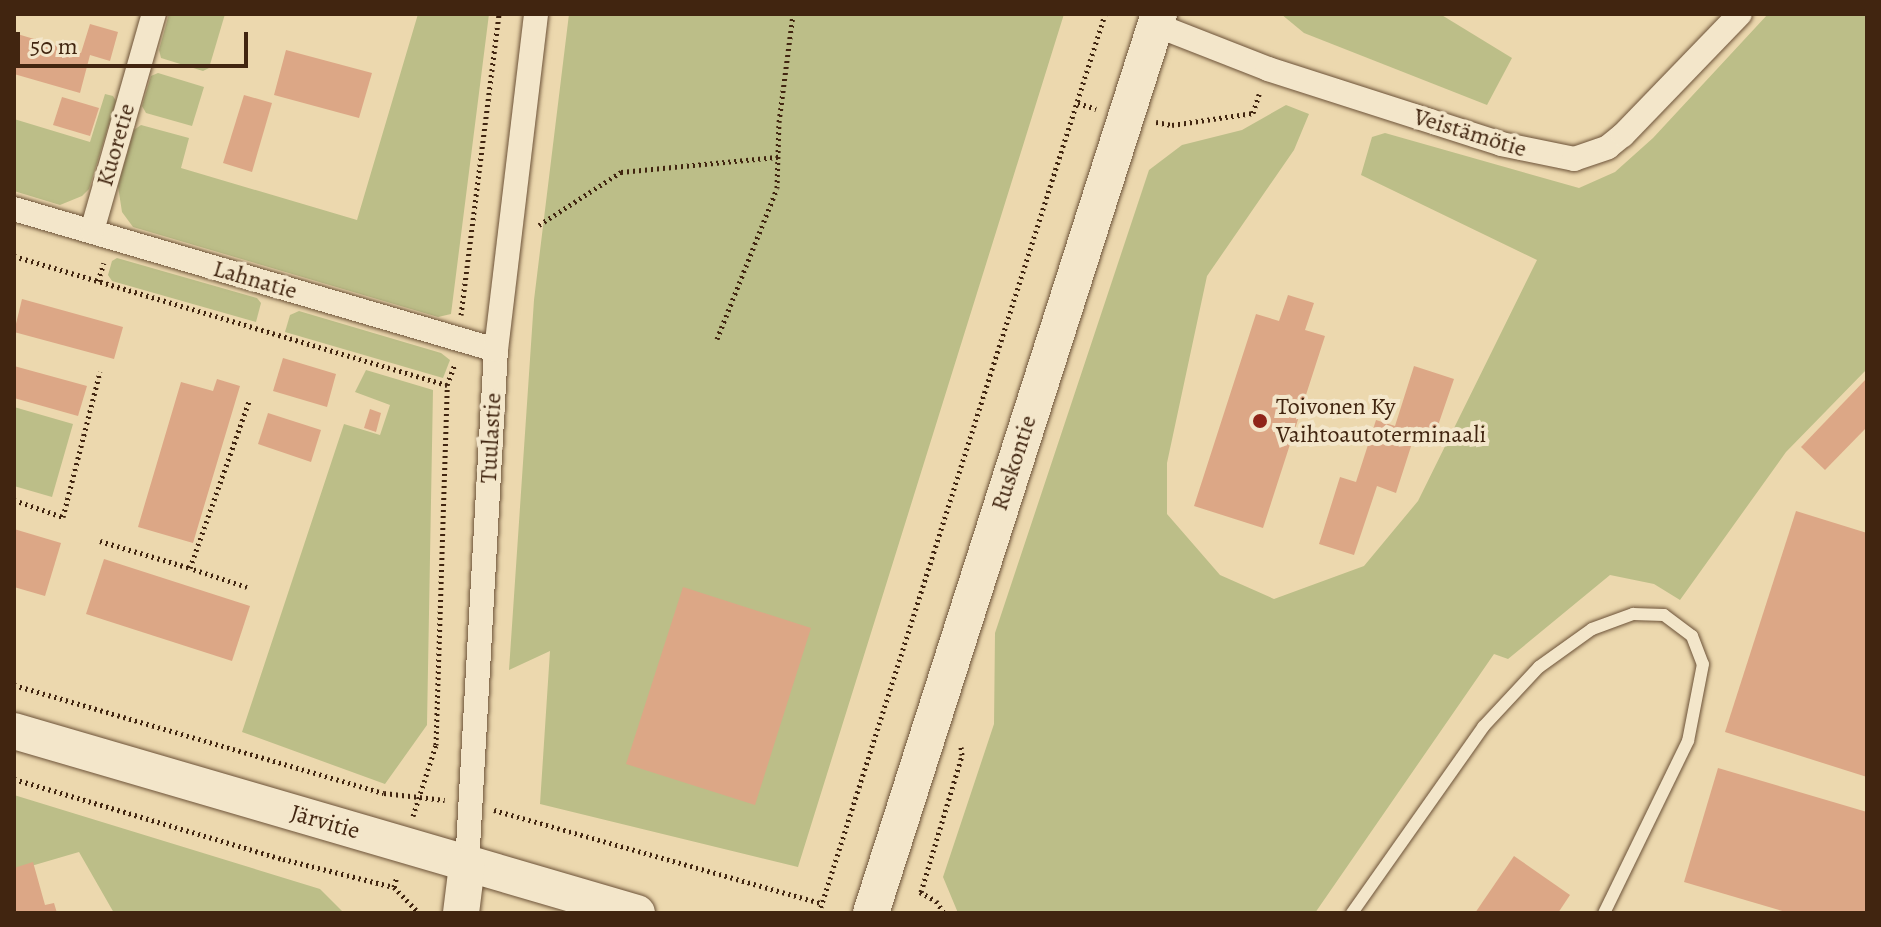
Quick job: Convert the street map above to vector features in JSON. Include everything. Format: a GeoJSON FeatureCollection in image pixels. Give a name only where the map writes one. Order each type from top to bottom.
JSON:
{"type":"FeatureCollection","features":[{"type":"Feature","properties":{"kind":"main road","name":"Ruskontie"},"geometry":{"type":"LineString","coordinates":[[871,913],[1158,19]]}},
{"type":"Feature","properties":{"kind":"main road","name":"Järvitie"},"geometry":{"type":"LineString","coordinates":[[14,731],[637,913]]}},
{"type":"Feature","properties":{"kind":"main road"},"geometry":{"type":"LineString","coordinates":[[461,913],[467,865]]}},
{"type":"Feature","properties":{"kind":"street","name":"Kuoretie"},"geometry":{"type":"LineString","coordinates":[[92,231],[154,14]]}},
{"type":"Feature","properties":{"kind":"street","name":"Tuulastie"},"geometry":{"type":"LineString","coordinates":[[467,865],[496,350],[536,14]]}},
{"type":"Feature","properties":{"kind":"street","name":"Veistämötie"},"geometry":{"type":"LineString","coordinates":[[1158,19],[1268,69],[1501,144],[1574,159],[1599,152],[1623,135],[1740,14]]}},
{"type":"Feature","properties":{"kind":"street","name":"Lahnatie"},"geometry":{"type":"LineString","coordinates":[[14,209],[496,350]]}},
{"type":"Feature","properties":{"kind":"lane"},"geometry":{"type":"LineString","coordinates":[[1352,913],[1483,727],[1539,667],[1592,629],[1633,614],[1664,615],[1692,636],[1703,664],[1688,741],[1604,913]]}},
{"type":"Feature","properties":{"kind":"path"},"geometry":{"type":"LineString","coordinates":[[394,887],[418,796],[436,745],[447,385],[455,371],[499,14]]}},
{"type":"Feature","properties":{"kind":"path"},"geometry":{"type":"LineString","coordinates":[[717,339],[777,188],[793,14]]}},
{"type":"Feature","properties":{"kind":"path"},"geometry":{"type":"LineString","coordinates":[[819,913],[1105,14]]}},
{"type":"Feature","properties":{"kind":"path"},"geometry":{"type":"LineString","coordinates":[[1078,103],[1124,118],[1172,125],[1253,113],[1268,69]]}},
{"type":"Feature","properties":{"kind":"path"},"geometry":{"type":"LineString","coordinates":[[509,245],[621,172],[778,157]]}},
{"type":"Feature","properties":{"kind":"path"},"geometry":{"type":"LineString","coordinates":[[14,256],[447,385]]}},
{"type":"Feature","properties":{"kind":"path"},"geometry":{"type":"LineString","coordinates":[[14,500],[63,517],[100,372]]}},
{"type":"Feature","properties":{"kind":"path"},"geometry":{"type":"LineString","coordinates":[[190,568],[249,401]]}},
{"type":"Feature","properties":{"kind":"path"},"geometry":{"type":"LineString","coordinates":[[100,541],[247,587]]}},
{"type":"Feature","properties":{"kind":"path"},"geometry":{"type":"LineString","coordinates":[[14,685],[384,793],[471,804],[821,903]]}},
{"type":"Feature","properties":{"kind":"path"},"geometry":{"type":"LineString","coordinates":[[921,892],[962,755],[960,742]]}},
{"type":"Feature","properties":{"kind":"path"},"geometry":{"type":"LineString","coordinates":[[14,779],[283,859],[394,887],[419,913]]}},
{"type":"Feature","properties":{"kind":"green space"},"geometry":{"type":"Polygon","coordinates":[[[169,14],[225,14],[209,68],[203,71],[161,58],[159,50],[169,14]]]}},
{"type":"Feature","properties":{"kind":"green space"},"geometry":{"type":"Polygon","coordinates":[[[418,14],[489,14],[451,314],[438,317],[133,227],[122,212],[118,186],[134,130],[141,125],[189,138],[181,168],[357,220],[418,14]]]}},
{"type":"Feature","properties":{"kind":"green space"},"geometry":{"type":"Polygon","coordinates":[[[569,14],[1064,14],[798,867],[540,804],[550,651],[509,670],[534,300],[569,14]]]}},
{"type":"Feature","properties":{"kind":"green space"},"geometry":{"type":"Polygon","coordinates":[[[1281,14],[1440,14],[1512,58],[1487,105],[1304,33],[1281,14]]]}},
{"type":"Feature","properties":{"kind":"green space"},"geometry":{"type":"Polygon","coordinates":[[[1768,14],[1867,14],[1867,369],[1786,452],[1680,600],[1654,584],[1610,575],[1508,659],[1494,654],[1315,913],[958,913],[943,877],[994,724],[995,633],[1149,170],[1182,145],[1242,130],[1286,105],[1309,114],[1294,150],[1207,276],[1167,463],[1167,514],[1220,575],[1274,599],[1364,566],[1418,501],[1537,260],[1361,175],[1372,137],[1385,133],[1579,188],[1615,172],[1653,138],[1768,14]]]}},
{"type":"Feature","properties":{"kind":"green space"},"geometry":{"type":"Polygon","coordinates":[[[158,73],[204,87],[192,126],[146,113],[142,106],[151,76],[158,73]]]}},
{"type":"Feature","properties":{"kind":"green space"},"geometry":{"type":"Polygon","coordinates":[[[105,94],[113,96],[116,101],[89,189],[82,196],[60,205],[14,191],[14,119],[90,142],[105,94]]]}},
{"type":"Feature","properties":{"kind":"green space"},"geometry":{"type":"Polygon","coordinates":[[[117,258],[257,298],[261,303],[256,322],[112,281],[108,275],[112,261],[117,258]]]}},
{"type":"Feature","properties":{"kind":"green space"},"geometry":{"type":"Polygon","coordinates":[[[299,311],[441,353],[450,360],[443,378],[285,332],[290,315],[299,311]]]}},
{"type":"Feature","properties":{"kind":"green space"},"geometry":{"type":"Polygon","coordinates":[[[366,370],[433,390],[427,725],[385,784],[242,732],[344,424],[380,435],[390,405],[355,392],[366,370]]]}},
{"type":"Feature","properties":{"kind":"green space"},"geometry":{"type":"Polygon","coordinates":[[[14,407],[73,424],[52,497],[14,486],[14,407]]]}},
{"type":"Feature","properties":{"kind":"green space"},"geometry":{"type":"Polygon","coordinates":[[[14,795],[320,889],[344,913],[114,913],[79,852],[14,871],[14,795]]]}},
{"type":"Feature","properties":{"kind":"building"},"geometry":{"type":"Polygon","coordinates":[[[90,24],[118,32],[110,61],[90,55],[80,93],[14,74],[14,33],[81,53],[90,24]]]}},
{"type":"Feature","properties":{"kind":"building"},"geometry":{"type":"Polygon","coordinates":[[[286,50],[372,73],[359,118],[274,95],[286,50]]]}},
{"type":"Feature","properties":{"kind":"building"},"geometry":{"type":"Polygon","coordinates":[[[244,95],[272,103],[252,172],[223,163],[244,95]]]}},
{"type":"Feature","properties":{"kind":"building"},"geometry":{"type":"Polygon","coordinates":[[[62,97],[99,108],[90,136],[53,125],[62,97]]]}},
{"type":"Feature","properties":{"kind":"building","name":"Toivonen Ky Vaihtoautoterminaali"},"geometry":{"type":"Polygon","coordinates":[[[1288,295],[1314,303],[1305,330],[1325,336],[1263,528],[1194,506],[1256,314],[1279,321],[1288,295]]]}},
{"type":"Feature","properties":{"kind":"building"},"geometry":{"type":"Polygon","coordinates":[[[22,299],[123,327],[114,359],[14,332],[22,299]]]}},
{"type":"Feature","properties":{"kind":"building"},"geometry":{"type":"Polygon","coordinates":[[[283,358],[336,374],[327,407],[273,391],[283,358]]]}},
{"type":"Feature","properties":{"kind":"building"},"geometry":{"type":"Polygon","coordinates":[[[14,366],[87,386],[78,416],[14,398],[14,366]]]}},
{"type":"Feature","properties":{"kind":"building"},"geometry":{"type":"Polygon","coordinates":[[[1414,366],[1454,379],[1433,440],[1415,434],[1396,493],[1377,486],[1354,555],[1319,544],[1340,477],[1356,482],[1376,420],[1395,426],[1414,366]]]}},
{"type":"Feature","properties":{"kind":"building"},"geometry":{"type":"Polygon","coordinates":[[[1867,378],[1867,427],[1825,470],[1801,447],[1867,378]]]}},
{"type":"Feature","properties":{"kind":"building"},"geometry":{"type":"Polygon","coordinates":[[[217,379],[240,386],[193,543],[138,527],[181,382],[213,391],[217,379]]]}},
{"type":"Feature","properties":{"kind":"building"},"geometry":{"type":"Polygon","coordinates":[[[370,409],[381,413],[376,432],[364,428],[370,409]]]}},
{"type":"Feature","properties":{"kind":"building"},"geometry":{"type":"Polygon","coordinates":[[[268,413],[321,430],[311,462],[258,444],[268,413]]]}},
{"type":"Feature","properties":{"kind":"building"},"geometry":{"type":"Polygon","coordinates":[[[1796,511],[1867,533],[1867,777],[1725,732],[1796,511]]]}},
{"type":"Feature","properties":{"kind":"building"},"geometry":{"type":"Polygon","coordinates":[[[14,529],[61,543],[45,596],[14,587],[14,529]]]}},
{"type":"Feature","properties":{"kind":"building"},"geometry":{"type":"Polygon","coordinates":[[[104,559],[250,606],[232,661],[86,614],[104,559]]]}},
{"type":"Feature","properties":{"kind":"building"},"geometry":{"type":"Polygon","coordinates":[[[683,587],[811,628],[755,805],[626,764],[683,587]]]}},
{"type":"Feature","properties":{"kind":"building"},"geometry":{"type":"Polygon","coordinates":[[[1718,768],[1867,812],[1867,913],[1789,913],[1684,882],[1718,768]]]}},
{"type":"Feature","properties":{"kind":"building"},"geometry":{"type":"Polygon","coordinates":[[[1514,856],[1570,895],[1558,913],[1475,913],[1514,856]]]}},
{"type":"Feature","properties":{"kind":"building"},"geometry":{"type":"Polygon","coordinates":[[[33,862],[45,905],[54,903],[57,913],[14,913],[14,868],[33,862]]]}},
{"type":"Feature","properties":{"kind":"place","name":"Toivonen Ky Vaihtoautoterminaali"},"geometry":{"type":"Point","coordinates":[1260,421]}}]}
